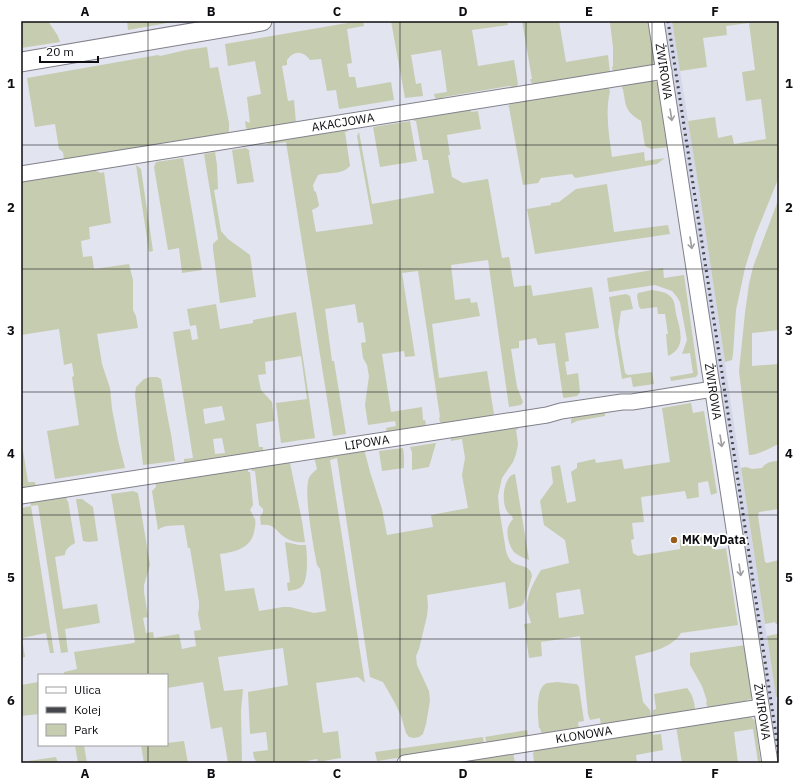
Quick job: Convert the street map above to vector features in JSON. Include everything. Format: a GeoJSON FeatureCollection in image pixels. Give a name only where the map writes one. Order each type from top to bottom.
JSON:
{"type":"FeatureCollection","features":[{"type":"Feature","properties":{"kind":"street"},"geometry":{"type":"LineString","coordinates":[[21,62],[262,21]]}},
{"type":"Feature","properties":{"kind":"street","name":"ŻWIROWA"},"geometry":{"type":"LineString","coordinates":[[656,21],[770,763]]}},
{"type":"Feature","properties":{"kind":"street","name":"AKACJOWA"},"geometry":{"type":"LineString","coordinates":[[21,174],[664,71]]}},
{"type":"Feature","properties":{"kind":"street","name":"LIPOWA"},"geometry":{"type":"LineString","coordinates":[[21,496],[547,415],[561,411],[622,402],[632,402],[713,389]]}},
{"type":"Feature","properties":{"kind":"street","name":"KLONOWA"},"geometry":{"type":"LineString","coordinates":[[405,763],[761,707]]}},
{"type":"Feature","properties":{"kind":"shaded area"},"geometry":{"type":"Polygon","coordinates":[[[662,21],[672,21],[699,189],[779,716],[779,763],[776,763],[662,21]]]}},
{"type":"Feature","properties":{"kind":"green space"},"geometry":{"type":"Polygon","coordinates":[[[21,21],[48,21],[58,36],[60,42],[21,48],[21,21]]]}},
{"type":"Feature","properties":{"kind":"green space"},"geometry":{"type":"Polygon","coordinates":[[[127,21],[178,21],[128,30],[127,21]]]}},
{"type":"Feature","properties":{"kind":"green space"},"geometry":{"type":"Polygon","coordinates":[[[363,21],[364,26],[347,29],[352,63],[347,64],[349,77],[355,77],[357,88],[391,82],[394,100],[339,109],[336,90],[327,91],[321,59],[310,60],[301,53],[296,53],[287,60],[287,65],[282,66],[288,101],[294,100],[296,123],[249,130],[246,128],[245,121],[250,123],[247,97],[261,94],[255,61],[228,66],[225,44],[363,21]]]}},
{"type":"Feature","properties":{"kind":"green space"},"geometry":{"type":"Polygon","coordinates":[[[391,21],[507,21],[508,25],[472,30],[478,66],[514,60],[518,84],[516,88],[509,86],[444,97],[438,100],[435,98],[434,94],[447,92],[441,50],[411,55],[416,84],[421,83],[423,96],[405,98],[391,21]]]}},
{"type":"Feature","properties":{"kind":"green space"},"geometry":{"type":"Polygon","coordinates":[[[522,21],[559,21],[566,62],[608,55],[610,73],[534,85],[530,79],[532,79],[522,21]]]}},
{"type":"Feature","properties":{"kind":"green space"},"geometry":{"type":"Polygon","coordinates":[[[614,21],[651,21],[656,62],[647,67],[613,73],[613,47],[610,23],[614,21]]]}},
{"type":"Feature","properties":{"kind":"green space"},"geometry":{"type":"Polygon","coordinates":[[[672,21],[779,21],[779,177],[755,236],[745,268],[736,310],[732,360],[725,362],[688,121],[715,117],[718,138],[732,135],[734,144],[766,139],[761,99],[746,101],[742,72],[755,70],[749,23],[726,26],[727,35],[703,38],[707,67],[680,71],[672,21]]]}},
{"type":"Feature","properties":{"kind":"green space"},"geometry":{"type":"Polygon","coordinates":[[[207,47],[210,68],[218,67],[229,123],[229,131],[227,134],[64,160],[63,152],[59,149],[55,124],[35,127],[27,78],[207,47]]]}},
{"type":"Feature","properties":{"kind":"green space"},"geometry":{"type":"Polygon","coordinates":[[[653,80],[659,84],[669,147],[651,149],[645,146],[641,121],[627,108],[622,87],[624,83],[653,80]]]}},
{"type":"Feature","properties":{"kind":"green space"},"geometry":{"type":"Polygon","coordinates":[[[606,86],[610,91],[608,116],[612,157],[644,152],[645,161],[665,158],[657,164],[575,178],[572,174],[541,178],[538,183],[523,185],[508,107],[512,101],[606,86]]]}},
{"type":"Feature","properties":{"kind":"green space"},"geometry":{"type":"Polygon","coordinates":[[[470,108],[471,112],[478,111],[481,129],[447,135],[450,155],[448,155],[452,177],[463,183],[488,179],[502,258],[509,257],[514,287],[531,285],[533,296],[592,287],[599,328],[565,333],[569,361],[565,362],[567,375],[578,373],[580,392],[577,396],[563,397],[555,343],[538,345],[536,338],[519,341],[519,348],[511,349],[517,387],[523,402],[521,405],[509,407],[488,260],[451,265],[455,300],[470,298],[471,303],[477,302],[480,316],[432,324],[439,378],[487,371],[494,414],[491,417],[443,425],[439,418],[418,271],[402,273],[415,356],[405,357],[404,351],[382,354],[391,412],[422,407],[423,420],[425,420],[426,424],[423,428],[399,432],[394,431],[393,433],[387,434],[386,428],[396,426],[395,421],[368,425],[365,405],[369,376],[367,365],[363,358],[361,343],[366,342],[363,322],[358,323],[355,304],[325,309],[332,361],[334,361],[346,434],[333,436],[286,142],[267,145],[270,140],[345,128],[349,131],[345,132],[350,166],[343,171],[318,175],[313,185],[319,205],[312,210],[316,232],[373,224],[357,136],[359,132],[372,204],[434,193],[428,160],[423,160],[416,121],[414,121],[413,117],[470,108]]]}},
{"type":"Feature","properties":{"kind":"green space"},"geometry":{"type":"Polygon","coordinates":[[[410,121],[417,161],[380,167],[373,127],[410,121]]]}},
{"type":"Feature","properties":{"kind":"green space"},"geometry":{"type":"Polygon","coordinates":[[[246,148],[250,151],[254,182],[237,184],[232,150],[246,148]]]}},
{"type":"Feature","properties":{"kind":"green space"},"geometry":{"type":"Polygon","coordinates":[[[215,152],[218,189],[214,190],[221,231],[228,239],[250,255],[256,297],[220,303],[213,249],[213,244],[218,239],[204,154],[215,152]]]}},
{"type":"Feature","properties":{"kind":"green space"},"geometry":{"type":"Polygon","coordinates":[[[183,158],[202,270],[182,273],[179,248],[168,250],[154,167],[156,162],[183,158]]]}},
{"type":"Feature","properties":{"kind":"green space"},"geometry":{"type":"Polygon","coordinates":[[[136,165],[141,169],[153,251],[149,252],[136,165]]]}},
{"type":"Feature","properties":{"kind":"green space"},"geometry":{"type":"Polygon","coordinates":[[[95,168],[96,171],[101,173],[104,172],[111,223],[89,227],[90,239],[81,241],[83,257],[92,256],[94,269],[129,264],[133,280],[133,310],[136,316],[138,328],[97,334],[102,364],[110,388],[112,409],[125,468],[55,479],[47,431],[79,425],[72,377],[74,376],[72,363],[64,365],[59,329],[21,335],[21,180],[95,168]]]}},
{"type":"Feature","properties":{"kind":"green space"},"geometry":{"type":"Polygon","coordinates":[[[607,184],[614,232],[668,225],[670,234],[535,254],[527,209],[551,205],[551,203],[559,202],[576,189],[607,184]]]}},
{"type":"Feature","properties":{"kind":"green space"},"geometry":{"type":"Polygon","coordinates":[[[779,198],[779,330],[752,333],[752,366],[779,364],[779,444],[760,453],[749,455],[739,371],[745,313],[753,267],[779,198]]]}},
{"type":"Feature","properties":{"kind":"green space"},"geometry":{"type":"Polygon","coordinates":[[[663,268],[664,278],[684,275],[698,374],[696,377],[671,381],[670,377],[693,373],[690,353],[682,354],[687,340],[680,302],[672,291],[655,285],[609,292],[607,278],[663,268]]]}},
{"type":"Feature","properties":{"kind":"green space"},"geometry":{"type":"Polygon","coordinates":[[[652,290],[668,295],[672,298],[674,304],[681,338],[678,348],[674,353],[668,356],[666,334],[668,334],[665,314],[658,314],[657,307],[641,309],[639,307],[637,296],[638,293],[652,290]]]}},
{"type":"Feature","properties":{"kind":"green space"},"geometry":{"type":"Polygon","coordinates":[[[626,294],[630,296],[633,309],[621,311],[618,332],[625,373],[628,375],[652,372],[654,384],[633,387],[631,377],[622,379],[609,297],[626,294]]]}},
{"type":"Feature","properties":{"kind":"green space"},"geometry":{"type":"Polygon","coordinates":[[[216,304],[220,329],[253,323],[253,320],[296,312],[315,438],[281,443],[276,403],[307,399],[301,356],[265,362],[266,374],[258,375],[261,390],[272,402],[274,421],[256,424],[259,447],[263,447],[263,453],[188,464],[184,462],[184,459],[193,458],[173,332],[190,329],[192,340],[198,339],[196,325],[190,326],[187,309],[216,304]],[[222,406],[203,409],[205,424],[225,420],[222,406]],[[222,438],[213,439],[215,454],[225,453],[222,438]]]}},
{"type":"Feature","properties":{"kind":"green space"},"geometry":{"type":"Polygon","coordinates":[[[157,377],[161,379],[175,461],[143,465],[135,395],[136,387],[144,379],[157,377]]]}},
{"type":"Feature","properties":{"kind":"green space"},"geometry":{"type":"Polygon","coordinates":[[[691,403],[693,413],[704,411],[717,493],[711,495],[708,481],[698,483],[699,497],[687,499],[685,491],[641,497],[644,522],[632,523],[634,539],[631,540],[633,553],[638,556],[680,549],[680,540],[704,536],[706,546],[714,545],[715,550],[726,548],[738,625],[681,633],[667,646],[661,649],[635,656],[643,702],[650,710],[651,718],[601,726],[600,718],[590,720],[588,714],[580,636],[541,642],[542,656],[529,658],[524,624],[531,623],[527,605],[531,589],[541,570],[569,563],[565,540],[544,525],[540,501],[553,483],[551,467],[560,465],[567,503],[576,501],[571,472],[577,468],[577,463],[595,459],[596,463],[622,459],[624,469],[670,462],[662,408],[691,403]],[[580,589],[556,593],[559,618],[584,614],[580,589]]]}},
{"type":"Feature","properties":{"kind":"green space"},"geometry":{"type":"Polygon","coordinates":[[[605,412],[605,416],[577,421],[571,424],[573,416],[605,412]]]}},
{"type":"Feature","properties":{"kind":"green space"},"geometry":{"type":"Polygon","coordinates":[[[518,425],[518,429],[516,430],[518,444],[516,454],[513,462],[502,478],[498,496],[499,508],[506,551],[510,560],[515,564],[527,568],[531,572],[532,576],[524,603],[521,606],[509,609],[505,582],[427,595],[427,616],[416,656],[417,665],[429,691],[430,701],[423,734],[419,737],[409,737],[406,733],[395,703],[383,682],[370,677],[337,458],[330,460],[365,683],[358,677],[316,683],[323,733],[338,731],[341,758],[318,762],[317,759],[297,763],[257,763],[254,758],[253,752],[268,750],[266,732],[250,734],[248,692],[288,685],[283,648],[218,657],[224,691],[243,689],[241,711],[242,763],[228,763],[222,727],[211,729],[203,682],[168,688],[168,674],[64,674],[64,672],[77,669],[74,652],[134,643],[135,641],[111,494],[133,491],[138,493],[150,565],[144,585],[148,617],[143,618],[146,633],[153,632],[154,638],[179,634],[182,649],[196,646],[194,631],[201,630],[198,614],[199,602],[190,548],[188,548],[184,525],[167,526],[158,530],[152,491],[156,487],[155,481],[248,467],[248,472],[250,472],[253,505],[250,510],[255,519],[255,529],[250,542],[242,548],[220,554],[225,591],[254,588],[259,611],[290,607],[314,613],[326,611],[320,569],[317,565],[309,519],[307,492],[310,476],[317,469],[314,457],[364,449],[382,509],[387,535],[433,527],[431,515],[468,508],[462,475],[465,458],[462,439],[451,441],[451,435],[518,425]]]}},
{"type":"Feature","properties":{"kind":"green space"},"geometry":{"type":"Polygon","coordinates":[[[21,438],[28,482],[35,482],[36,488],[21,490],[21,438]]]}},
{"type":"Feature","properties":{"kind":"green space"},"geometry":{"type":"Polygon","coordinates":[[[436,443],[429,467],[412,470],[412,452],[410,447],[436,443]]]}},
{"type":"Feature","properties":{"kind":"green space"},"geometry":{"type":"Polygon","coordinates":[[[403,448],[404,468],[382,471],[379,451],[403,448]]]}},
{"type":"Feature","properties":{"kind":"green space"},"geometry":{"type":"Polygon","coordinates":[[[288,461],[290,463],[305,542],[291,540],[283,536],[275,528],[269,525],[261,525],[260,517],[263,509],[259,505],[255,471],[252,471],[251,467],[288,461]]]}},
{"type":"Feature","properties":{"kind":"green space"},"geometry":{"type":"Polygon","coordinates":[[[779,461],[779,509],[759,512],[758,516],[765,562],[767,563],[779,560],[779,623],[776,624],[775,622],[765,624],[741,468],[762,468],[769,462],[779,461]]]}},
{"type":"Feature","properties":{"kind":"green space"},"geometry":{"type":"Polygon","coordinates":[[[515,474],[529,560],[515,553],[508,539],[507,531],[513,519],[508,513],[504,504],[504,492],[510,476],[515,474]]]}},
{"type":"Feature","properties":{"kind":"green space"},"geometry":{"type":"Polygon","coordinates":[[[66,495],[75,543],[67,549],[65,555],[55,557],[63,609],[97,604],[100,623],[65,629],[68,652],[61,653],[38,505],[31,506],[30,499],[66,495]]]}},
{"type":"Feature","properties":{"kind":"green space"},"geometry":{"type":"Polygon","coordinates":[[[76,499],[82,499],[93,507],[98,541],[83,541],[76,499]]]}},
{"type":"Feature","properties":{"kind":"green space"},"geometry":{"type":"Polygon","coordinates":[[[31,506],[54,653],[50,653],[46,633],[22,638],[25,657],[21,658],[21,508],[31,506]]]}},
{"type":"Feature","properties":{"kind":"green space"},"geometry":{"type":"Polygon","coordinates":[[[285,542],[306,545],[307,555],[307,568],[304,584],[298,589],[288,591],[287,583],[290,582],[285,542]]]}},
{"type":"Feature","properties":{"kind":"green space"},"geometry":{"type":"Polygon","coordinates":[[[779,633],[779,697],[776,697],[767,636],[779,633]]]}},
{"type":"Feature","properties":{"kind":"green space"},"geometry":{"type":"Polygon","coordinates":[[[746,645],[752,693],[751,699],[742,704],[710,709],[707,706],[707,701],[702,686],[690,665],[690,653],[746,645]]]}},
{"type":"Feature","properties":{"kind":"green space"},"geometry":{"type":"Polygon","coordinates":[[[38,682],[38,714],[21,716],[21,685],[38,682]]]}},
{"type":"Feature","properties":{"kind":"green space"},"geometry":{"type":"Polygon","coordinates":[[[557,682],[577,684],[579,687],[584,721],[578,722],[579,730],[545,735],[539,728],[538,698],[542,687],[545,684],[557,682]]]}},
{"type":"Feature","properties":{"kind":"green space"},"geometry":{"type":"Polygon","coordinates":[[[687,688],[694,702],[695,708],[693,712],[653,718],[653,710],[656,709],[654,694],[687,688]]]}},
{"type":"Feature","properties":{"kind":"green space"},"geometry":{"type":"Polygon","coordinates":[[[750,716],[755,721],[761,763],[752,763],[758,762],[753,729],[734,732],[738,763],[682,763],[676,726],[750,716]]]}},
{"type":"Feature","properties":{"kind":"green space"},"geometry":{"type":"Polygon","coordinates":[[[527,730],[528,734],[525,738],[487,744],[485,737],[527,730]]]}},
{"type":"Feature","properties":{"kind":"green space"},"geometry":{"type":"Polygon","coordinates":[[[652,730],[653,735],[661,734],[663,750],[636,755],[637,763],[534,763],[533,753],[536,748],[652,730]]]}},
{"type":"Feature","properties":{"kind":"green space"},"geometry":{"type":"Polygon","coordinates":[[[483,737],[484,745],[377,761],[375,752],[483,737]]]}},
{"type":"Feature","properties":{"kind":"green space"},"geometry":{"type":"Polygon","coordinates":[[[184,741],[188,763],[153,763],[153,761],[144,763],[141,746],[168,746],[168,743],[184,741]]]}},
{"type":"Feature","properties":{"kind":"green space"},"geometry":{"type":"Polygon","coordinates":[[[75,746],[84,746],[87,763],[78,763],[75,746]]]}},
{"type":"Feature","properties":{"kind":"green space"},"geometry":{"type":"Polygon","coordinates":[[[513,752],[515,763],[442,763],[513,752]]]}},
{"type":"Feature","properties":{"kind":"green space"},"geometry":{"type":"Polygon","coordinates":[[[56,757],[58,763],[21,763],[21,762],[56,757]]]}},
{"type":"Feature","properties":{"kind":"railway"},"geometry":{"type":"LineString","coordinates":[[668,21],[779,755]]}},
{"type":"Feature","properties":{"kind":"place","name":"MK MyData"},"geometry":{"type":"Point","coordinates":[674,540]}}]}
